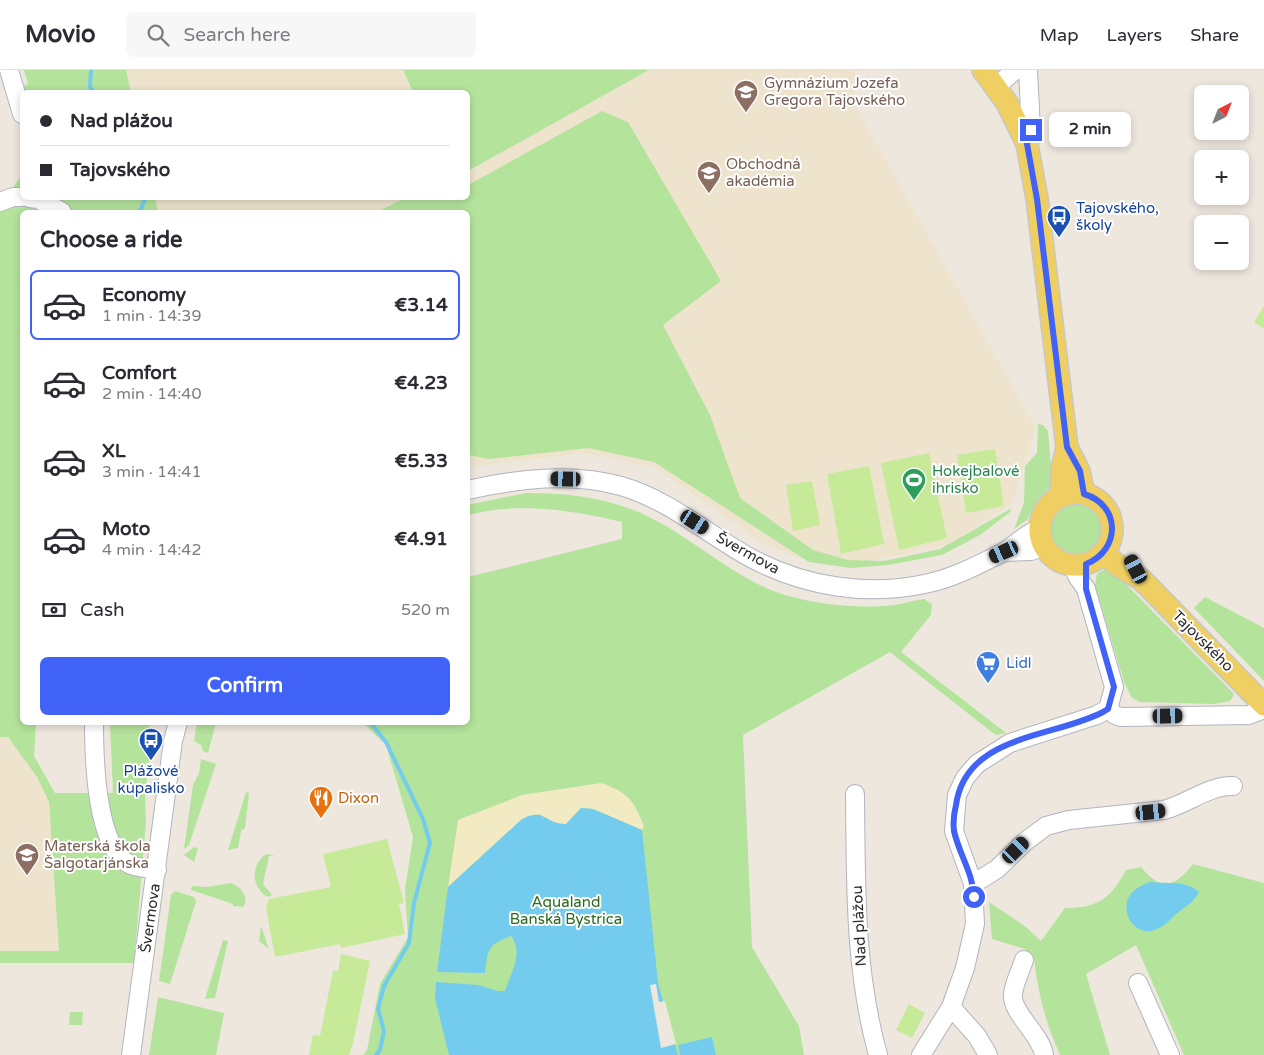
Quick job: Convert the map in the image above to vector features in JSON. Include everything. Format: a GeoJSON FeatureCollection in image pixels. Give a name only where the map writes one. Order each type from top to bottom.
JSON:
{"type":"FeatureCollection","features":[{"type":"Feature","properties":{"kind":"main road"},"geometry":{"type":"LineString","coordinates":[[990,78],[1007,103],[1027,144],[1037,199],[1067,447],[1062,469],[1061,496]]}},
{"type":"Feature","properties":{"kind":"main road"},"geometry":{"type":"LineString","coordinates":[[1067,447],[1080,471],[1084,494]]}},
{"type":"Feature","properties":{"kind":"main road"},"geometry":{"type":"LineString","coordinates":[[1072,493],[1084,494],[1097,500],[1106,510],[1111,522],[1094,555],[1056,560],[1042,537],[1046,508],[1061,496],[1072,493]]}},
{"type":"Feature","properties":{"kind":"main road","name":"Tajovského"},"geometry":{"type":"LineString","coordinates":[[1094,555],[1141,579],[1264,705]]}},
{"type":"Feature","properties":{"kind":"street"},"geometry":{"type":"LineString","coordinates":[[9,70],[20,107]]}},
{"type":"Feature","properties":{"kind":"street"},"geometry":{"type":"LineString","coordinates":[[990,78],[1015,70]]}},
{"type":"Feature","properties":{"kind":"street"},"geometry":{"type":"LineString","coordinates":[[1027,144],[1031,130],[1028,70]]}},
{"type":"Feature","properties":{"kind":"street"},"geometry":{"type":"LineString","coordinates":[[38,200],[59,210]]}},
{"type":"Feature","properties":{"kind":"street","name":"Švermova"},"geometry":{"type":"LineString","coordinates":[[470,490],[523,480],[551,478],[587,480],[621,486],[682,513],[749,557],[775,570],[821,584],[848,588],[875,590],[928,583],[946,578],[1004,552],[1031,551],[1042,537]]}},
{"type":"Feature","properties":{"kind":"street"},"geometry":{"type":"LineString","coordinates":[[921,1055],[951,1007],[965,968],[975,924],[973,884],[954,831],[957,795],[965,778],[983,759],[1010,743],[1097,715],[1108,709],[1114,687],[1086,589],[1077,576],[1094,555]]}},
{"type":"Feature","properties":{"kind":"street"},"geometry":{"type":"LineString","coordinates":[[1108,709],[1121,717],[1249,715],[1264,709]]}},
{"type":"Feature","properties":{"kind":"street"},"geometry":{"type":"LineString","coordinates":[[94,725],[98,796],[111,841],[119,854],[130,864],[157,870]]}},
{"type":"Feature","properties":{"kind":"street","name":"Švermova"},"geometry":{"type":"LineString","coordinates":[[131,1055],[173,741],[177,725]]}},
{"type":"Feature","properties":{"kind":"street"},"geometry":{"type":"LineString","coordinates":[[973,884],[997,869],[1026,841],[1046,826],[1069,820],[1164,810],[1180,806],[1224,785],[1233,786]]}},
{"type":"Feature","properties":{"kind":"street","name":"Nad plážou"},"geometry":{"type":"LineString","coordinates":[[855,794],[856,927],[866,1014],[878,1055]]}},
{"type":"Feature","properties":{"kind":"street"},"geometry":{"type":"LineString","coordinates":[[1024,960],[1013,994],[1015,1006],[1040,1040],[1044,1055]]}},
{"type":"Feature","properties":{"kind":"street"},"geometry":{"type":"LineString","coordinates":[[1138,983],[1170,1055]]}},
{"type":"Feature","properties":{"kind":"street"},"geometry":{"type":"LineString","coordinates":[[951,1007],[977,1036],[988,1055]]}},
{"type":"Feature","properties":{"kind":"shaded area"},"geometry":{"type":"Polygon","coordinates":[[[126,70],[403,70],[412,90],[131,90],[126,70]]]}},
{"type":"Feature","properties":{"kind":"shaded area"},"geometry":{"type":"Polygon","coordinates":[[[649,70],[855,70],[854,103],[1036,428],[1012,504],[947,545],[847,566],[799,558],[765,544],[653,467],[585,453],[470,467],[470,210],[158,210],[155,200],[470,200],[470,170],[649,70]]]}},
{"type":"Feature","properties":{"kind":"shaded area","name":"Materská škola Šalgotarjánska"},"geometry":{"type":"Polygon","coordinates":[[[0,737],[8,737],[37,777],[49,802],[59,951],[0,951],[0,737]]]}},
{"type":"Feature","properties":{"kind":"green space"},"geometry":{"type":"Polygon","coordinates":[[[24,70],[126,70],[131,90],[21,90],[23,86],[28,84],[24,70]]]}},
{"type":"Feature","properties":{"kind":"green space"},"geometry":{"type":"Polygon","coordinates":[[[403,70],[649,70],[470,170],[470,90],[412,90],[403,70]]]}},
{"type":"Feature","properties":{"kind":"green space"},"geometry":{"type":"Polygon","coordinates":[[[602,111],[628,122],[721,281],[663,325],[710,415],[740,498],[813,550],[848,560],[884,561],[940,549],[1012,508],[1010,512],[980,535],[942,555],[888,565],[851,568],[809,562],[654,462],[588,448],[489,459],[470,455],[470,210],[381,210],[401,200],[470,200],[470,184],[602,111]]]}},
{"type":"Feature","properties":{"kind":"green space"},"geometry":{"type":"Polygon","coordinates":[[[20,178],[20,200],[155,200],[158,210],[20,210],[20,725],[36,725],[34,756],[55,793],[113,793],[110,725],[150,725],[149,734],[151,740],[145,797],[146,822],[134,963],[0,963],[0,951],[59,951],[49,802],[37,777],[8,737],[0,737],[0,196],[11,190],[20,178]]]}},
{"type":"Feature","properties":{"kind":"green space"},"geometry":{"type":"Polygon","coordinates":[[[1264,306],[1264,329],[1254,322],[1264,306]]]}},
{"type":"Feature","properties":{"kind":"green space"},"geometry":{"type":"Polygon","coordinates":[[[1038,424],[1043,425],[1048,431],[1052,477],[1050,487],[1038,499],[1027,520],[1014,529],[1024,503],[1025,466],[1037,453],[1038,424]]]}},
{"type":"Feature","properties":{"kind":"green space"},"geometry":{"type":"Polygon","coordinates":[[[995,449],[1004,506],[966,513],[957,455],[995,449]]]}},
{"type":"Feature","properties":{"kind":"green space","name":"Hokejbalové ihrisko"},"geometry":{"type":"Polygon","coordinates":[[[929,453],[947,538],[899,550],[881,463],[929,453]]]}},
{"type":"Feature","properties":{"kind":"green space"},"geometry":{"type":"Polygon","coordinates":[[[869,466],[884,544],[841,554],[827,474],[869,466]]]}},
{"type":"Feature","properties":{"kind":"green space"},"geometry":{"type":"Polygon","coordinates":[[[812,481],[820,525],[793,531],[786,485],[812,481]]]}},
{"type":"Feature","properties":{"kind":"green space","name":"Aqualand Banská Bystrica"},"geometry":{"type":"Polygon","coordinates":[[[526,493],[558,494],[606,501],[651,518],[750,580],[785,595],[825,604],[853,606],[894,605],[924,599],[932,604],[931,615],[901,652],[1006,733],[997,735],[993,733],[890,652],[743,735],[752,947],[799,1026],[804,1055],[363,1055],[367,1050],[380,984],[408,937],[405,889],[413,837],[386,745],[365,725],[470,725],[470,577],[622,539],[622,522],[564,511],[526,508],[487,511],[470,515],[470,505],[526,493]]]}},
{"type":"Feature","properties":{"kind":"green space"},"geometry":{"type":"Polygon","coordinates":[[[1071,503],[1081,503],[1091,507],[1099,515],[1103,530],[1099,545],[1091,553],[1081,557],[1071,557],[1061,553],[1053,545],[1049,535],[1049,525],[1053,515],[1061,507],[1071,503]]]}},
{"type":"Feature","properties":{"kind":"green space"},"geometry":{"type":"Polygon","coordinates":[[[1103,570],[1109,570],[1121,579],[1234,694],[1230,701],[1214,704],[1140,702],[1132,698],[1124,682],[1095,585],[1097,574],[1103,570]]]}},
{"type":"Feature","properties":{"kind":"green space"},"geometry":{"type":"Polygon","coordinates":[[[1205,597],[1264,628],[1264,681],[1194,608],[1205,597]]]}},
{"type":"Feature","properties":{"kind":"green space"},"geometry":{"type":"Polygon","coordinates":[[[197,725],[215,725],[208,753],[203,751],[201,745],[194,741],[197,725]]]}},
{"type":"Feature","properties":{"kind":"green space"},"geometry":{"type":"Polygon","coordinates":[[[201,759],[216,764],[189,845],[184,849],[193,785],[199,773],[201,759]]]}},
{"type":"Feature","properties":{"kind":"green space"},"geometry":{"type":"Polygon","coordinates":[[[246,792],[249,793],[245,828],[241,831],[238,848],[228,850],[246,792]]]}},
{"type":"Feature","properties":{"kind":"green space"},"geometry":{"type":"Polygon","coordinates":[[[387,839],[404,903],[399,904],[405,934],[341,948],[340,944],[275,957],[266,908],[269,899],[331,887],[323,854],[387,839]]]}},
{"type":"Feature","properties":{"kind":"green space"},"geometry":{"type":"Polygon","coordinates":[[[194,847],[198,848],[194,862],[184,855],[194,847]]]}},
{"type":"Feature","properties":{"kind":"green space"},"geometry":{"type":"Polygon","coordinates":[[[267,854],[275,856],[269,856],[263,884],[272,895],[268,897],[258,888],[255,876],[255,869],[258,863],[267,854]]]}},
{"type":"Feature","properties":{"kind":"green space"},"geometry":{"type":"Polygon","coordinates":[[[1193,864],[1264,883],[1264,1055],[1184,1055],[1136,945],[1086,974],[1110,1055],[1060,1055],[1043,1007],[1034,957],[1025,949],[992,939],[989,902],[1026,927],[1041,941],[1065,908],[1086,906],[1102,900],[1114,888],[1126,870],[1141,867],[1155,880],[1168,884],[1180,878],[1193,864]]]}},
{"type":"Feature","properties":{"kind":"green space"},"geometry":{"type":"Polygon","coordinates":[[[230,883],[243,892],[245,903],[243,907],[233,906],[233,904],[191,890],[192,886],[207,887],[230,883]]]}},
{"type":"Feature","properties":{"kind":"green space"},"geometry":{"type":"Polygon","coordinates":[[[175,891],[194,897],[196,901],[170,984],[159,981],[171,895],[175,891]]]}},
{"type":"Feature","properties":{"kind":"green space"},"geometry":{"type":"Polygon","coordinates":[[[261,926],[269,949],[259,941],[261,926]]]}},
{"type":"Feature","properties":{"kind":"green space"},"geometry":{"type":"Polygon","coordinates":[[[223,940],[228,941],[215,998],[205,999],[223,940]]]}},
{"type":"Feature","properties":{"kind":"green space"},"geometry":{"type":"Polygon","coordinates":[[[341,954],[370,961],[353,1043],[349,1055],[309,1055],[313,1035],[320,1036],[333,971],[338,971],[341,954]]]}},
{"type":"Feature","properties":{"kind":"green space"},"geometry":{"type":"Polygon","coordinates":[[[158,997],[224,1013],[216,1055],[149,1055],[158,997]]]}},
{"type":"Feature","properties":{"kind":"green space"},"geometry":{"type":"Polygon","coordinates":[[[909,1004],[925,1013],[912,1038],[896,1030],[909,1004]]]}},
{"type":"Feature","properties":{"kind":"green space"},"geometry":{"type":"Polygon","coordinates":[[[70,1012],[83,1012],[82,1025],[69,1025],[70,1012]]]}},
{"type":"Feature","properties":{"kind":"sand"},"geometry":{"type":"Polygon","coordinates":[[[601,783],[618,790],[629,799],[637,810],[644,826],[642,830],[593,809],[581,808],[566,824],[556,825],[539,814],[521,820],[448,887],[458,820],[522,795],[601,783]]]}},
{"type":"Feature","properties":{"kind":"water"},"geometry":{"type":"Polygon","coordinates":[[[581,808],[593,809],[642,830],[658,983],[678,1055],[449,1055],[435,998],[436,982],[478,985],[498,991],[505,991],[515,963],[516,949],[515,942],[511,936],[493,945],[488,953],[485,973],[437,972],[448,887],[521,820],[529,816],[540,815],[553,822],[566,824],[581,808]]]}},
{"type":"Feature","properties":{"kind":"water"},"geometry":{"type":"Polygon","coordinates":[[[1150,882],[1182,884],[1199,892],[1191,903],[1163,926],[1155,930],[1144,931],[1133,924],[1127,914],[1126,907],[1130,895],[1139,887],[1150,882]]]}},
{"type":"Feature","properties":{"kind":"water"},"geometry":{"type":"Polygon","coordinates":[[[712,1037],[716,1055],[680,1055],[678,1045],[712,1037]]]}},
{"type":"Feature","properties":{"kind":"pier"},"geometry":{"type":"Polygon","coordinates":[[[656,984],[659,1002],[665,1001],[676,1044],[661,1048],[650,985],[656,984]]]}},
{"type":"Feature","properties":{"kind":"waterway"},"geometry":{"type":"LineString","coordinates":[[91,70],[90,87],[92,90]]}},
{"type":"Feature","properties":{"kind":"waterway"},"geometry":{"type":"LineString","coordinates":[[141,210],[144,200]]}},
{"type":"Feature","properties":{"kind":"waterway"},"geometry":{"type":"LineString","coordinates":[[372,725],[386,742],[423,819],[430,843],[414,903],[409,943],[384,986],[378,1009],[384,1031],[380,1050],[376,1055]]}},
{"type":"Feature","properties":{"kind":"place","name":"Gymnázium Jozefa Gregora Tajovského"},"geometry":{"type":"Point","coordinates":[746,113]}},
{"type":"Feature","properties":{"kind":"place","name":"Obchodná akadémia"},"geometry":{"type":"Point","coordinates":[709,194]}},
{"type":"Feature","properties":{"kind":"place","name":"Tajovského, školy"},"geometry":{"type":"Point","coordinates":[1059,238]}},
{"type":"Feature","properties":{"kind":"place","name":"Hokejbalové ihrisko"},"geometry":{"type":"Point","coordinates":[914,501]}},
{"type":"Feature","properties":{"kind":"place","name":"Lidl"},"geometry":{"type":"Point","coordinates":[988,684]}},
{"type":"Feature","properties":{"kind":"place","name":"Plážové kúpalisko"},"geometry":{"type":"Point","coordinates":[151,761]}},
{"type":"Feature","properties":{"kind":"place","name":"Dixon"},"geometry":{"type":"Point","coordinates":[321,819]}},
{"type":"Feature","properties":{"kind":"place","name":"Materská škola Šalgotarjánska"},"geometry":{"type":"Point","coordinates":[27,876]}},
{"type":"Feature","properties":{"kind":"route"},"geometry":{"type":"LineString","coordinates":[[974,897],[973,884],[954,831],[957,795],[965,778],[977,764],[1010,743],[1097,715],[1108,709],[1114,687],[1086,589],[1088,574],[1086,564],[1093,562],[1106,550],[1112,536],[1112,526],[1110,516],[1102,504],[1084,494],[1080,471],[1067,447],[1037,199],[1027,144],[1031,130]]}}]}
